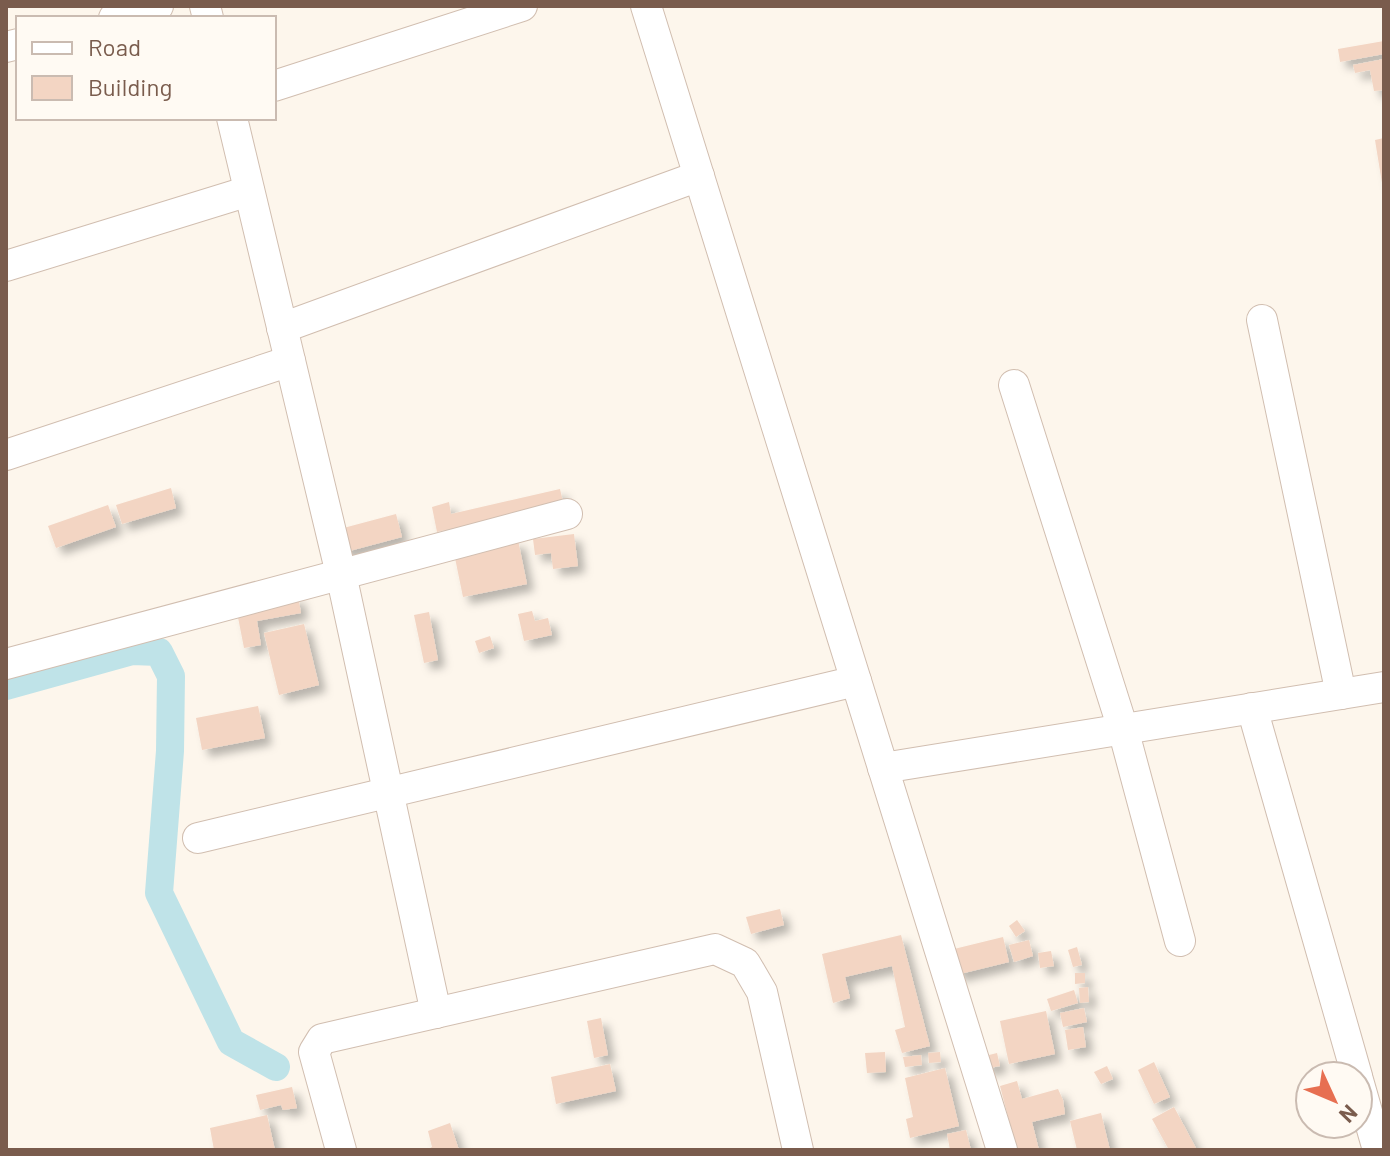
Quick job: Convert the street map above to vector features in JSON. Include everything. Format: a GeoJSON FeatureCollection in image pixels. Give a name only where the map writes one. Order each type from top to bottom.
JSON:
{"type":"FeatureCollection","features":[{"type":"Feature","properties":{"kind":"street"},"geometry":{"type":"LineString","coordinates":[[121,16],[158,6]]}},
{"type":"Feature","properties":{"kind":"street"},"geometry":{"type":"LineString","coordinates":[[276,85],[522,6]]}},
{"type":"Feature","properties":{"kind":"street"},"geometry":{"type":"LineString","coordinates":[[646,6],[1002,1150]]}},
{"type":"Feature","properties":{"kind":"street"},"geometry":{"type":"LineString","coordinates":[[232,120],[341,574],[436,1013]]}},
{"type":"Feature","properties":{"kind":"street"},"geometry":{"type":"LineString","coordinates":[[282,328],[699,176]]}},
{"type":"Feature","properties":{"kind":"street"},"geometry":{"type":"LineString","coordinates":[[6,266],[249,191]]}},
{"type":"Feature","properties":{"kind":"street"},"geometry":{"type":"LineString","coordinates":[[1262,320],[1341,694]]}},
{"type":"Feature","properties":{"kind":"street"},"geometry":{"type":"LineString","coordinates":[[6,455],[290,361]]}},
{"type":"Feature","properties":{"kind":"street"},"geometry":{"type":"LineString","coordinates":[[1014,385],[1123,729],[1180,941]]}},
{"type":"Feature","properties":{"kind":"street"},"geometry":{"type":"LineString","coordinates":[[6,664],[567,514]]}},
{"type":"Feature","properties":{"kind":"street"},"geometry":{"type":"LineString","coordinates":[[198,838],[856,681]]}},
{"type":"Feature","properties":{"kind":"street"},"geometry":{"type":"LineString","coordinates":[[883,768],[1384,687]]}},
{"type":"Feature","properties":{"kind":"street"},"geometry":{"type":"LineString","coordinates":[[1252,708],[1352,1060]]}},
{"type":"Feature","properties":{"kind":"street"},"geometry":{"type":"LineString","coordinates":[[341,1150],[314,1052],[322,1039],[715,949],[745,963],[762,992],[798,1150]]}},
{"type":"Feature","properties":{"kind":"building"},"geometry":{"type":"Polygon","coordinates":[[[1384,41],[1384,54],[1340,62],[1338,49],[1384,41]]]}},
{"type":"Feature","properties":{"kind":"building"},"geometry":{"type":"Polygon","coordinates":[[[1384,59],[1384,90],[1374,91],[1370,70],[1355,73],[1353,65],[1384,59]]]}},
{"type":"Feature","properties":{"kind":"building"},"geometry":{"type":"Polygon","coordinates":[[[1384,138],[1384,183],[1382,183],[1375,140],[1384,138]]]}},
{"type":"Feature","properties":{"kind":"building"},"geometry":{"type":"Polygon","coordinates":[[[171,488],[176,508],[122,524],[116,505],[171,488]]]}},
{"type":"Feature","properties":{"kind":"building"},"geometry":{"type":"Polygon","coordinates":[[[560,489],[563,502],[437,532],[432,507],[449,502],[451,514],[560,489]]]}},
{"type":"Feature","properties":{"kind":"building"},"geometry":{"type":"Polygon","coordinates":[[[108,505],[116,527],[56,548],[48,526],[108,505]]]}},
{"type":"Feature","properties":{"kind":"building"},"geometry":{"type":"Polygon","coordinates":[[[396,514],[402,537],[342,553],[336,530],[396,514]]]}},
{"type":"Feature","properties":{"kind":"building"},"geometry":{"type":"Polygon","coordinates":[[[574,534],[578,566],[553,569],[551,553],[535,555],[533,539],[574,534]]]}},
{"type":"Feature","properties":{"kind":"building"},"geometry":{"type":"Polygon","coordinates":[[[518,540],[527,584],[463,597],[454,553],[518,540]]]}},
{"type":"Feature","properties":{"kind":"building"},"geometry":{"type":"Polygon","coordinates":[[[298,596],[301,613],[257,621],[261,645],[244,648],[236,607],[298,596]]]}},
{"type":"Feature","properties":{"kind":"building"},"geometry":{"type":"Polygon","coordinates":[[[532,611],[535,621],[548,618],[552,635],[524,641],[518,614],[532,611]]]}},
{"type":"Feature","properties":{"kind":"building"},"geometry":{"type":"Polygon","coordinates":[[[429,612],[438,660],[424,663],[414,615],[429,612]]]}},
{"type":"Feature","properties":{"kind":"building"},"geometry":{"type":"Polygon","coordinates":[[[304,624],[319,685],[279,695],[264,633],[304,624]]]}},
{"type":"Feature","properties":{"kind":"building"},"geometry":{"type":"Polygon","coordinates":[[[490,636],[494,648],[479,653],[475,641],[490,636]]]}},
{"type":"Feature","properties":{"kind":"building"},"geometry":{"type":"Polygon","coordinates":[[[258,706],[265,738],[202,750],[196,718],[258,706]]]}},
{"type":"Feature","properties":{"kind":"building"},"geometry":{"type":"Polygon","coordinates":[[[780,909],[784,925],[751,934],[746,917],[780,909]]]}},
{"type":"Feature","properties":{"kind":"building"},"geometry":{"type":"Polygon","coordinates":[[[1017,920],[1025,931],[1016,937],[1009,926],[1017,920]]]}},
{"type":"Feature","properties":{"kind":"building"},"geometry":{"type":"Polygon","coordinates":[[[901,935],[930,1046],[902,1053],[895,1030],[905,1027],[892,966],[845,977],[850,998],[833,1003],[822,954],[901,935]]]}},
{"type":"Feature","properties":{"kind":"building"},"geometry":{"type":"Polygon","coordinates":[[[1003,937],[1009,962],[956,975],[950,950],[1003,937]]]}},
{"type":"Feature","properties":{"kind":"building"},"geometry":{"type":"Polygon","coordinates":[[[1029,940],[1033,956],[1014,962],[1009,945],[1029,940]]]}},
{"type":"Feature","properties":{"kind":"building"},"geometry":{"type":"Polygon","coordinates":[[[1077,947],[1082,965],[1073,967],[1068,950],[1077,947]]]}},
{"type":"Feature","properties":{"kind":"building"},"geometry":{"type":"Polygon","coordinates":[[[1051,951],[1054,966],[1040,968],[1038,953],[1051,951]]]}},
{"type":"Feature","properties":{"kind":"building"},"geometry":{"type":"Polygon","coordinates":[[[1075,973],[1085,973],[1085,983],[1075,984],[1075,973]]]}},
{"type":"Feature","properties":{"kind":"building"},"geometry":{"type":"Polygon","coordinates":[[[1088,987],[1089,1002],[1080,1003],[1079,988],[1088,987]]]}},
{"type":"Feature","properties":{"kind":"building"},"geometry":{"type":"Polygon","coordinates":[[[1074,990],[1078,1003],[1051,1011],[1047,999],[1074,990]]]}},
{"type":"Feature","properties":{"kind":"building"},"geometry":{"type":"Polygon","coordinates":[[[1084,1008],[1087,1022],[1063,1027],[1060,1013],[1084,1008]]]}},
{"type":"Feature","properties":{"kind":"building"},"geometry":{"type":"Polygon","coordinates":[[[1046,1011],[1055,1054],[1009,1064],[1000,1021],[1046,1011]]]}},
{"type":"Feature","properties":{"kind":"building"},"geometry":{"type":"Polygon","coordinates":[[[601,1018],[608,1055],[594,1058],[587,1021],[601,1018]]]}},
{"type":"Feature","properties":{"kind":"building"},"geometry":{"type":"Polygon","coordinates":[[[1083,1027],[1086,1047],[1068,1050],[1065,1030],[1083,1027]]]}},
{"type":"Feature","properties":{"kind":"building"},"geometry":{"type":"Polygon","coordinates":[[[885,1052],[886,1072],[867,1073],[865,1053],[885,1052]]]}},
{"type":"Feature","properties":{"kind":"building"},"geometry":{"type":"Polygon","coordinates":[[[940,1052],[941,1062],[929,1063],[928,1053],[940,1052]]]}},
{"type":"Feature","properties":{"kind":"building"},"geometry":{"type":"Polygon","coordinates":[[[997,1053],[1000,1066],[984,1069],[981,1057],[997,1053]]]}},
{"type":"Feature","properties":{"kind":"building"},"geometry":{"type":"Polygon","coordinates":[[[921,1055],[922,1065],[905,1067],[903,1057],[921,1055]]]}},
{"type":"Feature","properties":{"kind":"building"},"geometry":{"type":"Polygon","coordinates":[[[1154,1062],[1170,1097],[1154,1104],[1138,1070],[1154,1062]]]}},
{"type":"Feature","properties":{"kind":"building"},"geometry":{"type":"Polygon","coordinates":[[[610,1064],[616,1091],[556,1104],[551,1077],[610,1064]]]}},
{"type":"Feature","properties":{"kind":"building"},"geometry":{"type":"Polygon","coordinates":[[[1107,1066],[1113,1079],[1101,1084],[1094,1072],[1107,1066]]]}},
{"type":"Feature","properties":{"kind":"building"},"geometry":{"type":"Polygon","coordinates":[[[945,1068],[959,1126],[910,1138],[906,1119],[913,1117],[905,1078],[945,1068]]]}},
{"type":"Feature","properties":{"kind":"building"},"geometry":{"type":"Polygon","coordinates":[[[1017,1081],[1022,1099],[1058,1089],[1063,1100],[1065,1114],[1032,1122],[1039,1150],[1018,1150],[1000,1086],[1017,1081]]]}},
{"type":"Feature","properties":{"kind":"building"},"geometry":{"type":"Polygon","coordinates":[[[292,1087],[297,1108],[283,1110],[281,1105],[260,1110],[256,1095],[292,1087]]]}},
{"type":"Feature","properties":{"kind":"building"},"geometry":{"type":"Polygon","coordinates":[[[1174,1107],[1197,1150],[1169,1150],[1152,1119],[1174,1107]]]}},
{"type":"Feature","properties":{"kind":"building"},"geometry":{"type":"Polygon","coordinates":[[[1101,1113],[1110,1150],[1077,1150],[1070,1121],[1101,1113]]]}},
{"type":"Feature","properties":{"kind":"building"},"geometry":{"type":"Polygon","coordinates":[[[267,1115],[275,1150],[214,1150],[210,1128],[267,1115]]]}},
{"type":"Feature","properties":{"kind":"building"},"geometry":{"type":"Polygon","coordinates":[[[450,1123],[459,1150],[426,1150],[432,1147],[428,1131],[450,1123]]]}},
{"type":"Feature","properties":{"kind":"building"},"geometry":{"type":"Polygon","coordinates":[[[966,1130],[971,1150],[950,1150],[947,1134],[966,1130]]]}},
{"type":"Feature","properties":{"kind":"waterway"},"geometry":{"type":"LineString","coordinates":[[6,686],[132,651],[159,652],[171,676],[170,751],[159,893],[231,1042],[276,1067]]}}]}
